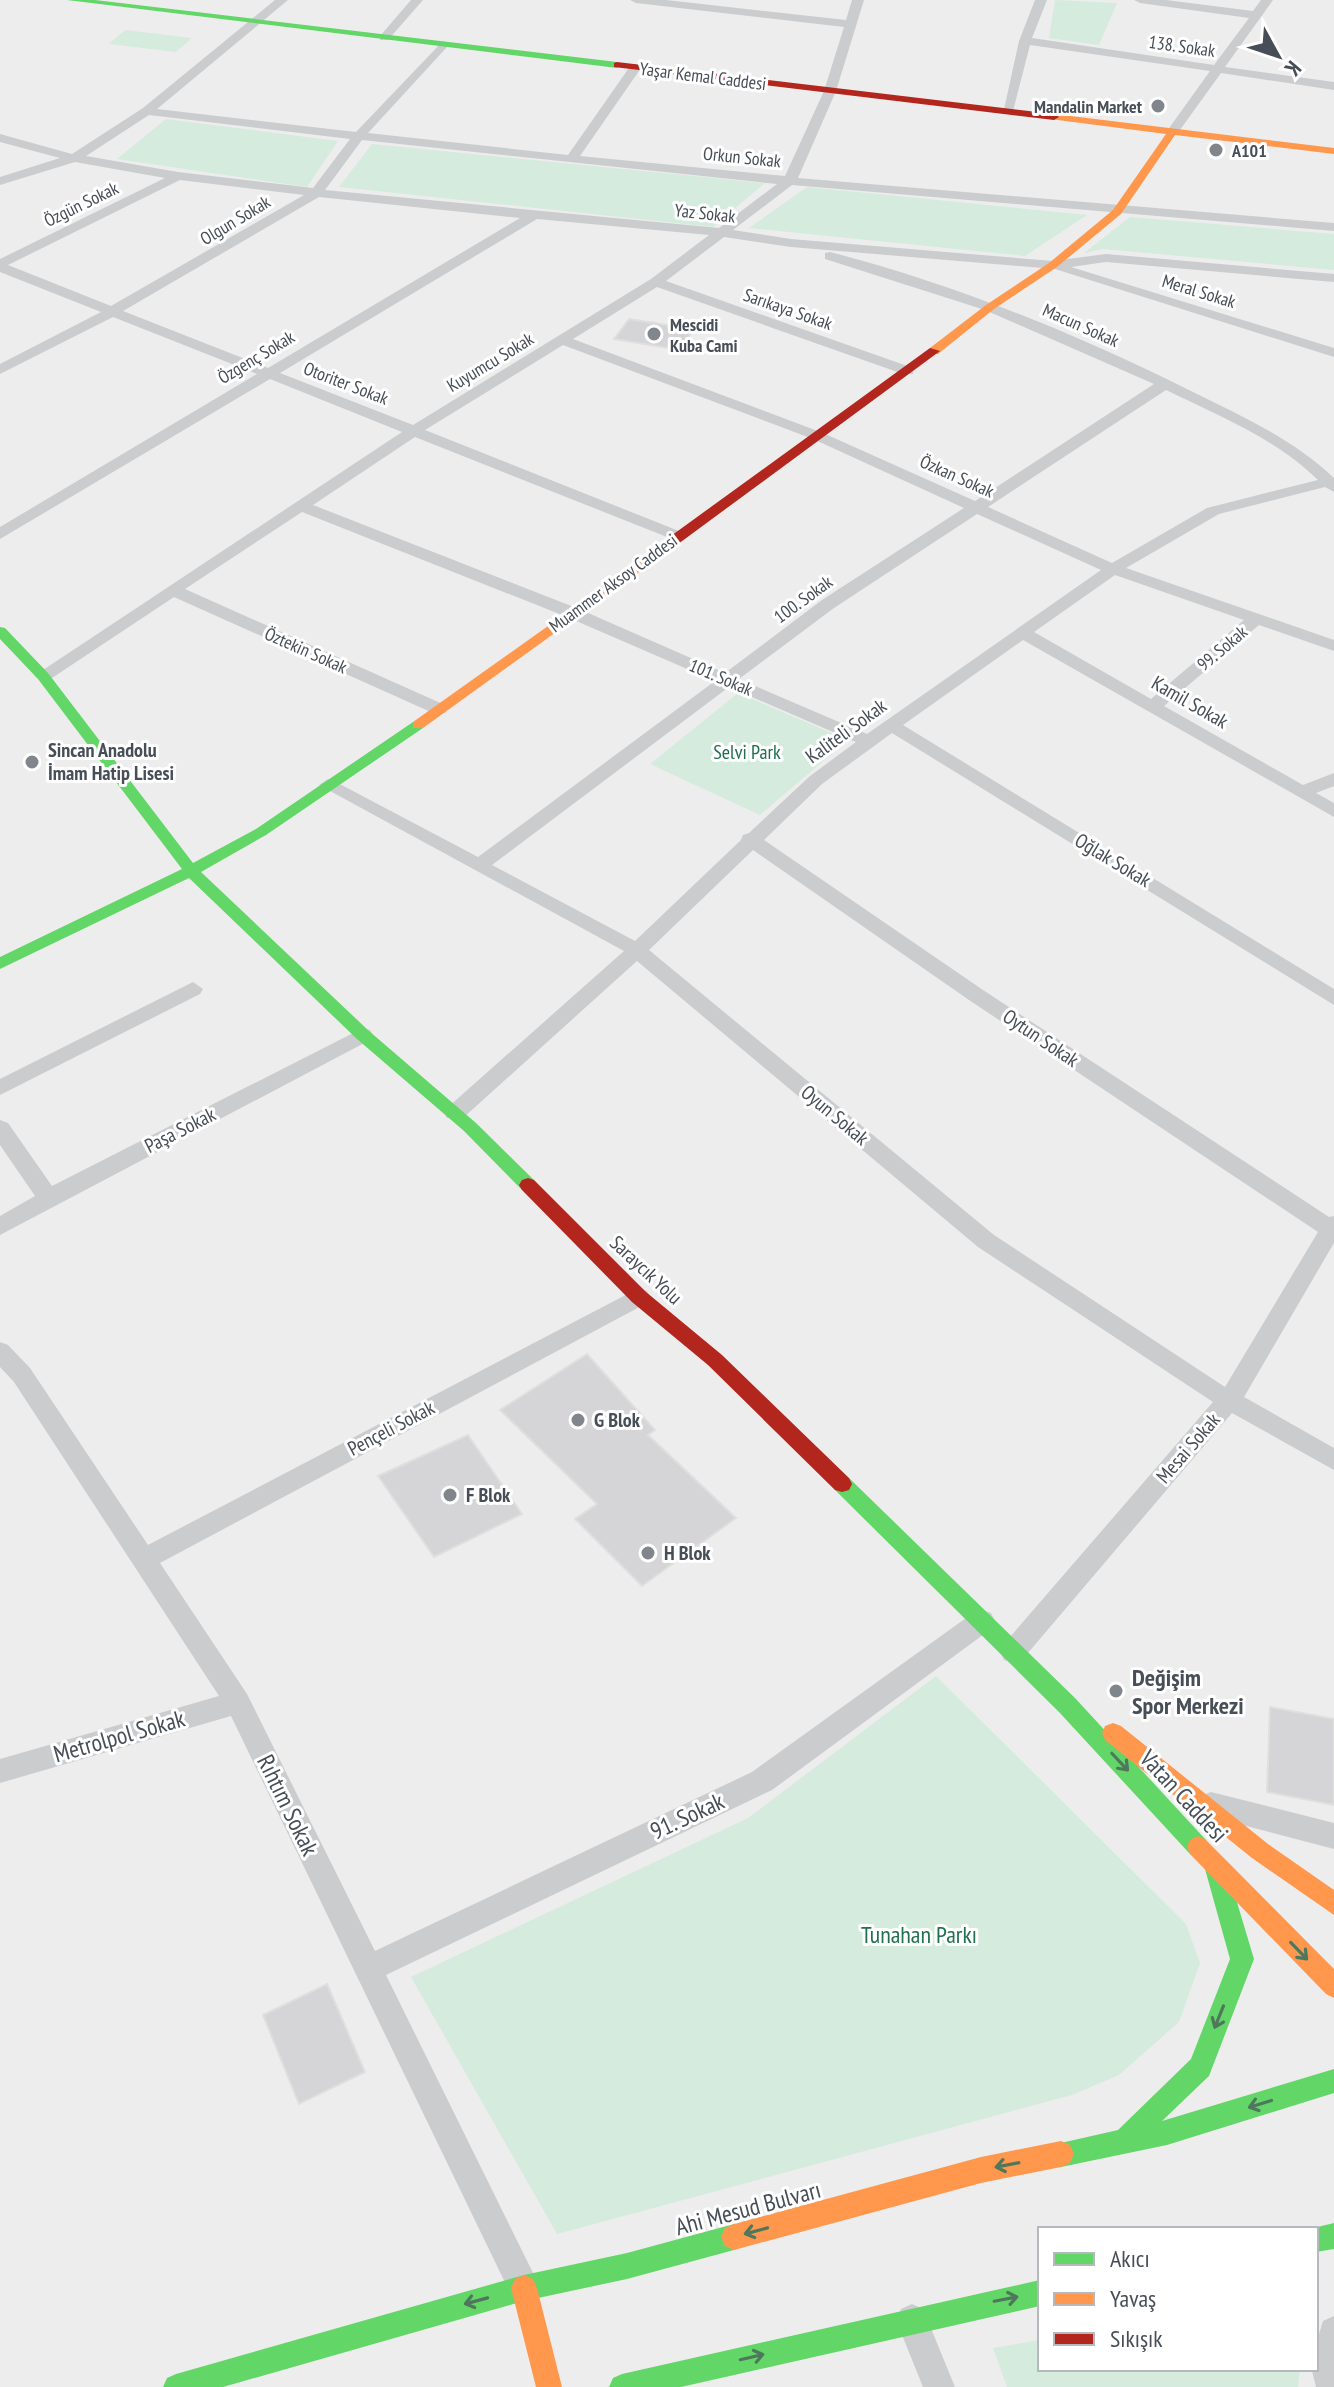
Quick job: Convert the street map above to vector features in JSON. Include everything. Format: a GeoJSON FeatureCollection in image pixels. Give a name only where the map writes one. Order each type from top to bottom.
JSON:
{"type":"FeatureCollection","features":[{"type":"Feature","properties":{"kind":"main road","name":"Yaşar Kemal Caddesi"},"geometry":{"type":"LineString","coordinates":[[72,0],[141,4],[384,38],[1334,151]]}},
{"type":"Feature","properties":{"kind":"main road","name":"Muammer Aksoy Caddesi"},"geometry":{"type":"LineString","coordinates":[[0,964],[191,871],[261,832],[439,709],[908,371],[990,307],[1053,265],[1117,212],[1173,131]]}},
{"type":"Feature","properties":{"kind":"main road","name":"Saraycık Yolu"},"geometry":{"type":"LineString","coordinates":[[0,631],[43,676],[191,871],[363,1035],[455,1113],[639,1297],[715,1360],[1067,1705]]}},
{"type":"Feature","properties":{"kind":"main road","name":"Vatan Caddesi"},"geometry":{"type":"LineString","coordinates":[[1067,1705],[1109,1729],[1260,1851],[1334,1904]]}},
{"type":"Feature","properties":{"kind":"main road","name":"Vatan Caddesi"},"geometry":{"type":"LineString","coordinates":[[1067,1705],[1214,1864],[1334,1986]]}},
{"type":"Feature","properties":{"kind":"main road"},"geometry":{"type":"LineString","coordinates":[[1260,1851],[1334,1893]]}},
{"type":"Feature","properties":{"kind":"main road"},"geometry":{"type":"LineString","coordinates":[[1124,2142],[1200,2067],[1242,1959],[1214,1864]]}},
{"type":"Feature","properties":{"kind":"main road","name":"Ahi Mesud Bulvarı"},"geometry":{"type":"LineString","coordinates":[[176,2387],[524,2288],[627,2266],[981,2170],[1167,2133],[1334,2081]]}},
{"type":"Feature","properties":{"kind":"main road"},"geometry":{"type":"LineString","coordinates":[[524,2288],[549,2387]]}},
{"type":"Feature","properties":{"kind":"main road"},"geometry":{"type":"LineString","coordinates":[[622,2387],[1038,2293]]}},
{"type":"Feature","properties":{"kind":"main road"},"geometry":{"type":"LineString","coordinates":[[695,2387],[710,2367]]}},
{"type":"Feature","properties":{"kind":"street"},"geometry":{"type":"LineString","coordinates":[[0,181],[74,158],[147,111],[282,0]]}},
{"type":"Feature","properties":{"kind":"street"},"geometry":{"type":"LineString","coordinates":[[384,38],[417,0]]}},
{"type":"Feature","properties":{"kind":"street"},"geometry":{"type":"LineString","coordinates":[[636,0],[677,2],[850,24]]}},
{"type":"Feature","properties":{"kind":"street","name":"Kuyumcu Sokak"},"geometry":{"type":"LineString","coordinates":[[43,676],[414,431],[656,282],[790,180],[830,91],[858,0]]}},
{"type":"Feature","properties":{"kind":"street"},"geometry":{"type":"LineString","coordinates":[[1007,111],[1025,41],[1041,0]]}},
{"type":"Feature","properties":{"kind":"street"},"geometry":{"type":"LineString","coordinates":[[1140,0],[1255,15]]}},
{"type":"Feature","properties":{"kind":"street"},"geometry":{"type":"LineString","coordinates":[[1173,131],[1266,0]]}},
{"type":"Feature","properties":{"kind":"street","name":"138. Sokak"},"geometry":{"type":"LineString","coordinates":[[1025,41],[1334,86]]}},
{"type":"Feature","properties":{"kind":"street","name":"Olgun Sokak"},"geometry":{"type":"LineString","coordinates":[[0,370],[111,312],[315,194],[358,137],[443,45]]}},
{"type":"Feature","properties":{"kind":"street"},"geometry":{"type":"LineString","coordinates":[[572,158],[635,68]]}},
{"type":"Feature","properties":{"kind":"street","name":"Orkun Sokak"},"geometry":{"type":"LineString","coordinates":[[147,111],[358,137],[1117,212],[1334,227]]}},
{"type":"Feature","properties":{"kind":"street","name":"Yaz Sokak"},"geometry":{"type":"LineString","coordinates":[[0,138],[74,158],[178,176],[315,194],[721,232],[791,243],[1053,265],[1106,258],[1334,278]]}},
{"type":"Feature","properties":{"kind":"street","name":"Özgün Sokak"},"geometry":{"type":"LineString","coordinates":[[0,265],[178,176]]}},
{"type":"Feature","properties":{"kind":"street","name":"Özgenç Sokak"},"geometry":{"type":"LineString","coordinates":[[0,534],[534,215]]}},
{"type":"Feature","properties":{"kind":"street","name":"Macun Sokak"},"geometry":{"type":"LineString","coordinates":[[791,243],[1037,324],[1276,439],[1305,459],[1331,485]]}},
{"type":"Feature","properties":{"kind":"street","name":"Otoriter Sokak"},"geometry":{"type":"LineString","coordinates":[[0,265],[111,312],[678,536]]}},
{"type":"Feature","properties":{"kind":"street","name":"Meral Sokak"},"geometry":{"type":"LineString","coordinates":[[1053,265],[1333,351]]}},
{"type":"Feature","properties":{"kind":"street","name":"Sarıkaya Sokak"},"geometry":{"type":"LineString","coordinates":[[656,282],[908,371]]}},
{"type":"Feature","properties":{"kind":"street","name":"Özkan Sokak"},"geometry":{"type":"LineString","coordinates":[[563,340],[818,436],[1113,569],[1334,646]]}},
{"type":"Feature","properties":{"kind":"street","name":"100. Sokak"},"geometry":{"type":"LineString","coordinates":[[478,866],[828,604],[1165,384]]}},
{"type":"Feature","properties":{"kind":"street","name":"Kaliteli Sokak"},"geometry":{"type":"LineString","coordinates":[[455,1113],[637,950],[750,839],[816,780],[891,725],[1113,569],[1213,511],[1331,485]]}},
{"type":"Feature","properties":{"kind":"street","name":"101. Sokak"},"geometry":{"type":"LineString","coordinates":[[302,506],[573,613],[869,741]]}},
{"type":"Feature","properties":{"kind":"street","name":"Öztekin Sokak"},"geometry":{"type":"LineString","coordinates":[[173,590],[439,709]]}},
{"type":"Feature","properties":{"kind":"street","name":"99. Sokak"},"geometry":{"type":"LineString","coordinates":[[1153,706],[1255,620]]}},
{"type":"Feature","properties":{"kind":"street","name":"Kamil Sokak"},"geometry":{"type":"LineString","coordinates":[[1024,633],[1334,811]]}},
{"type":"Feature","properties":{"kind":"street","name":"Oğlak Sokak"},"geometry":{"type":"LineString","coordinates":[[891,725],[1334,998]]}},
{"type":"Feature","properties":{"kind":"street"},"geometry":{"type":"LineString","coordinates":[[1303,792],[1334,779]]}},
{"type":"Feature","properties":{"kind":"street","name":"Oyun Sokak"},"geometry":{"type":"LineString","coordinates":[[328,785],[637,950],[986,1241],[1190,1378],[1334,1460]]}},
{"type":"Feature","properties":{"kind":"street","name":"Oytun Sokak"},"geometry":{"type":"LineString","coordinates":[[750,839],[976,995],[1333,1228]]}},
{"type":"Feature","properties":{"kind":"street"},"geometry":{"type":"LineString","coordinates":[[0,1088],[193,989]]}},
{"type":"Feature","properties":{"kind":"street","name":"Paşa Sokak"},"geometry":{"type":"LineString","coordinates":[[0,1227],[48,1198],[363,1035]]}},
{"type":"Feature","properties":{"kind":"street"},"geometry":{"type":"LineString","coordinates":[[0,1128],[48,1198]]}},
{"type":"Feature","properties":{"kind":"street","name":"Mesai Sokak"},"geometry":{"type":"LineString","coordinates":[[1013,1652],[1230,1399],[1333,1228]]}},
{"type":"Feature","properties":{"kind":"street","name":"Pençeli Sokak"},"geometry":{"type":"LineString","coordinates":[[144,1560],[639,1297]]}},
{"type":"Feature","properties":{"kind":"street","name":"Rıhtım Sokak"},"geometry":{"type":"LineString","coordinates":[[0,1351],[22,1375],[238,1702],[524,2288]]}},
{"type":"Feature","properties":{"kind":"street","name":"91. Sokak"},"geometry":{"type":"LineString","coordinates":[[368,1969],[762,1781],[982,1621]]}},
{"type":"Feature","properties":{"kind":"street","name":"Metrolpol Sokak"},"geometry":{"type":"LineString","coordinates":[[0,1771],[238,1702]]}},
{"type":"Feature","properties":{"kind":"street"},"geometry":{"type":"LineString","coordinates":[[1199,1801],[1334,1836]]}},
{"type":"Feature","properties":{"kind":"street"},"geometry":{"type":"LineString","coordinates":[[912,2320],[939,2387]]}},
{"type":"Feature","properties":{"kind":"street"},"geometry":{"type":"LineString","coordinates":[[1332,2387],[1328,2371],[1334,2332]]}},
{"type":"Feature","properties":{"kind":"green space"},"geometry":{"type":"Polygon","coordinates":[[[1055,0],[1117,3],[1099,45],[1049,38],[1055,0]]]}},
{"type":"Feature","properties":{"kind":"green space"},"geometry":{"type":"Polygon","coordinates":[[[125,30],[192,38],[176,52],[109,44],[125,30]]]}},
{"type":"Feature","properties":{"kind":"green space"},"geometry":{"type":"Polygon","coordinates":[[[166,119],[338,141],[307,187],[117,159],[166,119]]]}},
{"type":"Feature","properties":{"kind":"green space"},"geometry":{"type":"Polygon","coordinates":[[[372,144],[765,183],[713,227],[339,187],[372,144]]]}},
{"type":"Feature","properties":{"kind":"green space"},"geometry":{"type":"Polygon","coordinates":[[[807,187],[1087,215],[1025,256],[749,228],[807,187]]]}},
{"type":"Feature","properties":{"kind":"green space"},"geometry":{"type":"Polygon","coordinates":[[[1130,217],[1334,234],[1334,270],[1103,249],[1084,253],[1130,217]]]}},
{"type":"Feature","properties":{"kind":"green space","name":"Selvi Park"},"geometry":{"type":"Polygon","coordinates":[[[738,693],[848,740],[760,815],[650,764],[738,693]]]}},
{"type":"Feature","properties":{"kind":"green space","name":"Tunahan Parkı"},"geometry":{"type":"Polygon","coordinates":[[[936,1676],[1186,1924],[1200,1963],[1179,2022],[1119,2075],[1072,2095],[557,2234],[411,1977],[748,1818],[936,1676]]]}},
{"type":"Feature","properties":{"kind":"green space"},"geometry":{"type":"Polygon","coordinates":[[[1038,2340],[1038,2371],[1300,2371],[1298,2387],[1007,2387],[993,2348],[1038,2340]]]}},
{"type":"Feature","properties":{"kind":"building","name":"Mescidi Kuba Cami"},"geometry":{"type":"Polygon","coordinates":[[[629,319],[694,329],[680,350],[614,339],[629,319]]]}},
{"type":"Feature","properties":{"kind":"building"},"geometry":{"type":"Polygon","coordinates":[[[587,1354],[655,1430],[648,1435],[736,1518],[642,1586],[575,1519],[597,1504],[500,1410],[587,1354]]]}},
{"type":"Feature","properties":{"kind":"building","name":"F Blok"},"geometry":{"type":"Polygon","coordinates":[[[468,1435],[522,1514],[434,1557],[378,1476],[468,1435]]]}},
{"type":"Feature","properties":{"kind":"building"},"geometry":{"type":"Polygon","coordinates":[[[1270,1707],[1334,1719],[1334,1805],[1267,1792],[1270,1707]]]}},
{"type":"Feature","properties":{"kind":"building"},"geometry":{"type":"Polygon","coordinates":[[[327,1984],[365,2072],[299,2104],[263,2015],[327,1984]]]}},
{"type":"Feature","properties":{"kind":"traffic: fast"},"geometry":{"type":"LineString","coordinates":[[72,0],[617,65]]}},
{"type":"Feature","properties":{"kind":"traffic: fast"},"geometry":{"type":"LineString","coordinates":[[0,631],[43,676],[191,871],[363,1035],[470,1127],[528,1185]]}},
{"type":"Feature","properties":{"kind":"traffic: fast"},"geometry":{"type":"LineString","coordinates":[[0,964],[191,871],[261,832],[418,725]]}},
{"type":"Feature","properties":{"kind":"traffic: fast"},"geometry":{"type":"LineString","coordinates":[[842,1484],[1067,1705],[1198,1847]]}},
{"type":"Feature","properties":{"kind":"traffic: fast"},"geometry":{"type":"LineString","coordinates":[[1124,2142],[1200,2067],[1242,1959],[1216,1869]]}},
{"type":"Feature","properties":{"kind":"traffic: fast"},"geometry":{"type":"LineString","coordinates":[[1061,2154],[1167,2133],[1334,2081]]}},
{"type":"Feature","properties":{"kind":"traffic: fast"},"geometry":{"type":"LineString","coordinates":[[1318,2239],[1334,2236]]}},
{"type":"Feature","properties":{"kind":"traffic: fast"},"geometry":{"type":"LineString","coordinates":[[176,2387],[524,2288],[627,2266],[734,2237]]}},
{"type":"Feature","properties":{"kind":"traffic: fast"},"geometry":{"type":"LineString","coordinates":[[622,2387],[1038,2293]]}},
{"type":"Feature","properties":{"kind":"traffic: slow"},"geometry":{"type":"LineString","coordinates":[[1054,117],[1334,151]]}},
{"type":"Feature","properties":{"kind":"traffic: slow"},"geometry":{"type":"LineString","coordinates":[[934,351],[990,307],[1053,265],[1117,212],[1173,131]]}},
{"type":"Feature","properties":{"kind":"traffic: slow"},"geometry":{"type":"LineString","coordinates":[[418,725],[669,544]]}},
{"type":"Feature","properties":{"kind":"traffic: slow"},"geometry":{"type":"LineString","coordinates":[[1113,1733],[1260,1851],[1334,1904]]}},
{"type":"Feature","properties":{"kind":"traffic: slow"},"geometry":{"type":"LineString","coordinates":[[1198,1847],[1334,1986]]}},
{"type":"Feature","properties":{"kind":"traffic: slow"},"geometry":{"type":"LineString","coordinates":[[734,2237],[981,2170],[1061,2154]]}},
{"type":"Feature","properties":{"kind":"traffic: slow"},"geometry":{"type":"LineString","coordinates":[[524,2288],[549,2387]]}},
{"type":"Feature","properties":{"kind":"traffic: jam"},"geometry":{"type":"LineString","coordinates":[[617,65],[1054,117]]}},
{"type":"Feature","properties":{"kind":"traffic: jam"},"geometry":{"type":"LineString","coordinates":[[669,544],[934,351]]}},
{"type":"Feature","properties":{"kind":"traffic: jam"},"geometry":{"type":"LineString","coordinates":[[528,1185],[639,1297],[715,1360],[842,1484]]}},
{"type":"Feature","properties":{"kind":"place","name":"Mandalin Market"},"geometry":{"type":"Point","coordinates":[1158,106]}},
{"type":"Feature","properties":{"kind":"place","name":"A101"},"geometry":{"type":"Point","coordinates":[1216,150]}},
{"type":"Feature","properties":{"kind":"place","name":"Mescidi Kuba Cami"},"geometry":{"type":"Point","coordinates":[654,334]}},
{"type":"Feature","properties":{"kind":"place","name":"Sincan Anadolu İmam Hatip Lisesi"},"geometry":{"type":"Point","coordinates":[32,762]}},
{"type":"Feature","properties":{"kind":"place","name":"G Blok"},"geometry":{"type":"Point","coordinates":[578,1420]}},
{"type":"Feature","properties":{"kind":"place","name":"F Blok"},"geometry":{"type":"Point","coordinates":[450,1495]}},
{"type":"Feature","properties":{"kind":"place","name":"H Blok"},"geometry":{"type":"Point","coordinates":[648,1553]}},
{"type":"Feature","properties":{"kind":"place","name":"Değişim Spor Merkezi"},"geometry":{"type":"Point","coordinates":[1116,1691]}}]}
